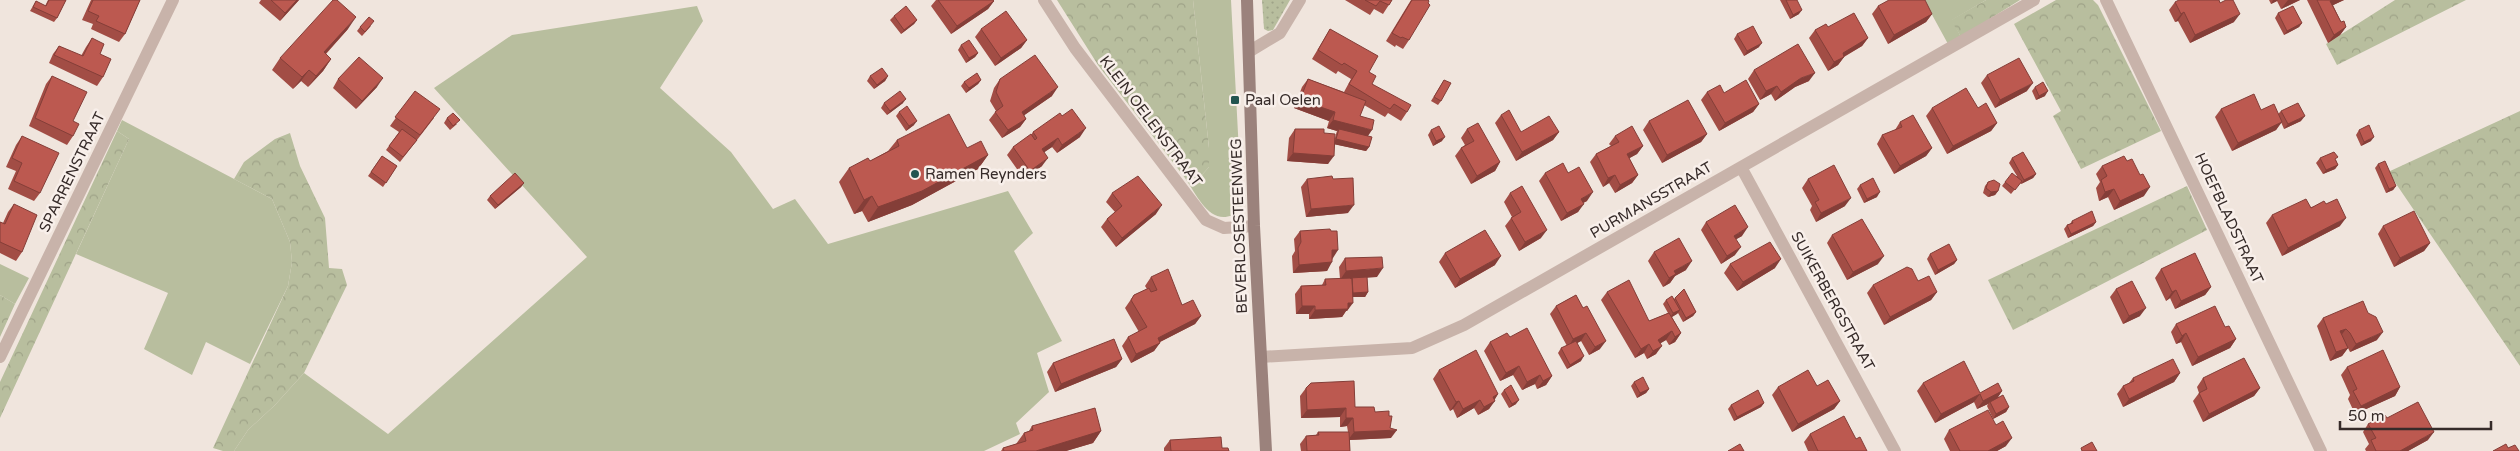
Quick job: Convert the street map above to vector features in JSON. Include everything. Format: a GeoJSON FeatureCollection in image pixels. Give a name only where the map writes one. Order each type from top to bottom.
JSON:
{"type":"FeatureCollection","features":[{"type":"Feature","properties":{"kind":"street","name":"SPARRENSTRAAT"},"geometry":{"type":"LineString","coordinates":[[0,357],[173,0]]}},
{"type":"Feature","properties":{"kind":"street","name":"KLEIN OELENSTRAAT"},"geometry":{"type":"LineString","coordinates":[[1044,0],[1075,48],[1206,220],[1224,228],[1254,226]]}},
{"type":"Feature","properties":{"kind":"street","name":"BEVERLOSESTEENWEG"},"geometry":{"type":"LineString","coordinates":[[1247,0],[1254,226],[1266,451]]}},
{"type":"Feature","properties":{"kind":"street"},"geometry":{"type":"LineString","coordinates":[[1250,51],[1280,33],[1300,0]]}},
{"type":"Feature","properties":{"kind":"street","name":"PURMANSSTRAAT"},"geometry":{"type":"LineString","coordinates":[[1261,357],[1412,348],[1464,325],[2034,0]]}},
{"type":"Feature","properties":{"kind":"street","name":"HOEFBLADSTRAAT"},"geometry":{"type":"LineString","coordinates":[[2106,0],[2141,69],[2320,451]]}},
{"type":"Feature","properties":{"kind":"street","name":"SUIKERBERGSTRAAT"},"geometry":{"type":"LineString","coordinates":[[1741,167],[1895,451]]}},
{"type":"Feature","properties":{"kind":"green space"},"geometry":{"type":"Polygon","coordinates":[[[1057,0],[1193,0],[1209,148],[1209,167],[1201,176],[1185,178],[1098,65],[1057,0]]]}},
{"type":"Feature","properties":{"kind":"green space"},"geometry":{"type":"Polygon","coordinates":[[[1193,0],[1231,0],[1242,210],[1232,216],[1223,217],[1215,215],[1208,210],[1185,178],[1201,176],[1209,167],[1209,148],[1193,0]]]}},
{"type":"Feature","properties":{"kind":"green space"},"geometry":{"type":"Polygon","coordinates":[[[1262,0],[1290,0],[1273,30],[1268,31],[1264,29],[1262,0]]]}},
{"type":"Feature","properties":{"kind":"green space"},"geometry":{"type":"Polygon","coordinates":[[[1924,0],[1986,0],[1952,20],[1961,37],[1948,44],[1924,0]]]}},
{"type":"Feature","properties":{"kind":"green space"},"geometry":{"type":"Polygon","coordinates":[[[1986,0],[2020,0],[1961,37],[1951,20],[1986,0]]]}},
{"type":"Feature","properties":{"kind":"green space"},"geometry":{"type":"Polygon","coordinates":[[[2056,0],[2093,0],[2098,5],[2161,131],[2081,169],[2053,116],[2061,111],[2014,24],[2056,0]]]}},
{"type":"Feature","properties":{"kind":"green space"},"geometry":{"type":"Polygon","coordinates":[[[2395,0],[2466,0],[2337,65],[2326,44],[2395,0]]]}},
{"type":"Feature","properties":{"kind":"green space"},"geometry":{"type":"Polygon","coordinates":[[[697,6],[703,21],[660,88],[731,152],[773,209],[795,199],[828,244],[1008,191],[1033,233],[1014,251],[1062,341],[1037,353],[1049,392],[1016,423],[1020,434],[984,451],[234,451],[248,430],[275,405],[304,373],[388,434],[587,257],[434,88],[512,35],[697,6]]]}},
{"type":"Feature","properties":{"kind":"green space"},"geometry":{"type":"Polygon","coordinates":[[[2520,111],[2520,366],[2388,172],[2520,111]]]}},
{"type":"Feature","properties":{"kind":"green space"},"geometry":{"type":"Polygon","coordinates":[[[122,120],[272,199],[290,242],[292,262],[288,286],[250,364],[206,342],[192,375],[144,349],[168,293],[76,254],[129,139],[117,131],[122,120]]]}},
{"type":"Feature","properties":{"kind":"green space"},"geometry":{"type":"Polygon","coordinates":[[[117,131],[129,139],[0,418],[0,382],[117,131]]]}},
{"type":"Feature","properties":{"kind":"green space"},"geometry":{"type":"Polygon","coordinates":[[[290,133],[300,166],[325,218],[329,268],[342,269],[347,285],[304,373],[275,405],[248,430],[234,451],[223,451],[213,448],[288,286],[292,262],[290,242],[272,199],[234,179],[244,162],[275,139],[290,133]]]}},
{"type":"Feature","properties":{"kind":"green space"},"geometry":{"type":"Polygon","coordinates":[[[2187,186],[2207,230],[2013,330],[1988,280],[2187,186]]]}},
{"type":"Feature","properties":{"kind":"green space"},"geometry":{"type":"Polygon","coordinates":[[[0,264],[29,278],[15,304],[0,295],[0,264]]]}},
{"type":"Feature","properties":{"kind":"green space"},"geometry":{"type":"Polygon","coordinates":[[[0,295],[15,304],[0,337],[0,295]]]}},
{"type":"Feature","properties":{"kind":"building"},"geometry":{"type":"Polygon","coordinates":[[[49,0],[66,0],[57,18],[33,7],[36,1],[46,6],[49,0]]]}},
{"type":"Feature","properties":{"kind":"building"},"geometry":{"type":"Polygon","coordinates":[[[93,0],[140,0],[125,34],[96,21],[99,16],[88,11],[93,0]]]}},
{"type":"Feature","properties":{"kind":"building"},"geometry":{"type":"Polygon","coordinates":[[[271,0],[297,0],[285,13],[271,0]]]}},
{"type":"Feature","properties":{"kind":"building"},"geometry":{"type":"Polygon","coordinates":[[[333,0],[337,0],[356,17],[324,52],[331,59],[316,76],[309,70],[302,77],[280,58],[333,0]]]}},
{"type":"Feature","properties":{"kind":"building"},"geometry":{"type":"Polygon","coordinates":[[[938,0],[993,0],[994,1],[957,26],[938,0]]]}},
{"type":"Feature","properties":{"kind":"building"},"geometry":{"type":"Polygon","coordinates":[[[1365,0],[1392,0],[1389,5],[1380,1],[1376,6],[1365,0]]]}},
{"type":"Feature","properties":{"kind":"building"},"geometry":{"type":"Polygon","coordinates":[[[1412,0],[1428,0],[1430,5],[1409,40],[1392,33],[1412,0]]]}},
{"type":"Feature","properties":{"kind":"building"},"geometry":{"type":"Polygon","coordinates":[[[1786,0],[1797,0],[1802,10],[1793,15],[1786,0]]]}},
{"type":"Feature","properties":{"kind":"building"},"geometry":{"type":"Polygon","coordinates":[[[1889,0],[1925,0],[1932,14],[1894,35],[1878,6],[1889,0]]]}},
{"type":"Feature","properties":{"kind":"building"},"geometry":{"type":"Polygon","coordinates":[[[2179,0],[2219,0],[2220,3],[2226,0],[2233,0],[2240,14],[2195,35],[2184,12],[2181,14],[2175,2],[2179,0]]]}},
{"type":"Feature","properties":{"kind":"building"},"geometry":{"type":"Polygon","coordinates":[[[2317,0],[2332,0],[2330,1],[2341,22],[2344,21],[2346,27],[2334,35],[2317,0]]]}},
{"type":"Feature","properties":{"kind":"building"},"geometry":{"type":"Polygon","coordinates":[[[906,6],[917,20],[904,30],[894,16],[906,6]]]}},
{"type":"Feature","properties":{"kind":"building"},"geometry":{"type":"Polygon","coordinates":[[[2293,6],[2302,23],[2287,31],[2278,13],[2293,6]]]}},
{"type":"Feature","properties":{"kind":"building"},"geometry":{"type":"Polygon","coordinates":[[[1006,11],[1027,40],[1001,58],[981,29],[1006,11]]]}},
{"type":"Feature","properties":{"kind":"building"},"geometry":{"type":"Polygon","coordinates":[[[1854,13],[1868,38],[1843,53],[1844,57],[1834,62],[1815,30],[1826,24],[1828,27],[1854,13]]]}},
{"type":"Feature","properties":{"kind":"building"},"geometry":{"type":"Polygon","coordinates":[[[369,17],[374,21],[365,32],[360,27],[369,17]]]}},
{"type":"Feature","properties":{"kind":"building"},"geometry":{"type":"Polygon","coordinates":[[[1753,26],[1762,43],[1747,51],[1737,34],[1753,26]]]}},
{"type":"Feature","properties":{"kind":"building"},"geometry":{"type":"Polygon","coordinates":[[[1330,29],[1378,56],[1369,72],[1376,76],[1372,84],[1411,105],[1407,112],[1394,104],[1390,109],[1349,84],[1357,71],[1344,63],[1342,65],[1318,50],[1330,29]]]}},
{"type":"Feature","properties":{"kind":"building"},"geometry":{"type":"Polygon","coordinates":[[[92,38],[104,44],[100,54],[111,59],[103,77],[54,55],[59,46],[83,56],[92,38]]]}},
{"type":"Feature","properties":{"kind":"building"},"geometry":{"type":"Polygon","coordinates":[[[969,40],[978,53],[969,58],[961,45],[969,40]]]}},
{"type":"Feature","properties":{"kind":"building"},"geometry":{"type":"Polygon","coordinates":[[[1798,44],[1815,73],[1801,78],[1781,92],[1777,86],[1766,91],[1754,70],[1798,44]]]}},
{"type":"Feature","properties":{"kind":"building"},"geometry":{"type":"Polygon","coordinates":[[[1035,55],[1058,87],[1022,112],[1026,119],[1008,130],[995,112],[1003,106],[996,92],[1000,79],[1035,55]]]}},
{"type":"Feature","properties":{"kind":"building"},"geometry":{"type":"Polygon","coordinates":[[[359,57],[383,78],[362,101],[338,79],[359,57]]]}},
{"type":"Feature","properties":{"kind":"building"},"geometry":{"type":"Polygon","coordinates":[[[2019,58],[2033,83],[2000,100],[1987,75],[2019,58]]]}},
{"type":"Feature","properties":{"kind":"building"},"geometry":{"type":"Polygon","coordinates":[[[882,68],[888,76],[877,85],[870,76],[882,68]]]}},
{"type":"Feature","properties":{"kind":"building"},"geometry":{"type":"Polygon","coordinates":[[[977,73],[981,80],[969,88],[964,82],[977,73]]]}},
{"type":"Feature","properties":{"kind":"building"},"geometry":{"type":"Polygon","coordinates":[[[52,76],[87,92],[73,121],[79,124],[73,136],[35,118],[52,76]]]}},
{"type":"Feature","properties":{"kind":"building"},"geometry":{"type":"Polygon","coordinates":[[[1308,79],[1366,101],[1360,116],[1374,120],[1372,130],[1333,120],[1335,112],[1300,100],[1308,79]]]}},
{"type":"Feature","properties":{"kind":"building"},"geometry":{"type":"Polygon","coordinates":[[[1444,80],[1451,83],[1441,101],[1434,97],[1444,80]]]}},
{"type":"Feature","properties":{"kind":"building"},"geometry":{"type":"Polygon","coordinates":[[[1746,80],[1759,104],[1725,123],[1707,92],[1720,85],[1724,93],[1746,80]]]}},
{"type":"Feature","properties":{"kind":"building"},"geometry":{"type":"Polygon","coordinates":[[[2043,82],[2048,91],[2039,96],[2035,87],[2043,82]]]}},
{"type":"Feature","properties":{"kind":"building"},"geometry":{"type":"Polygon","coordinates":[[[1966,88],[1978,108],[1986,103],[1997,123],[1953,146],[1932,108],[1966,88]]]}},
{"type":"Feature","properties":{"kind":"building"},"geometry":{"type":"Polygon","coordinates":[[[415,91],[440,109],[420,135],[395,117],[415,91]]]}},
{"type":"Feature","properties":{"kind":"building"},"geometry":{"type":"Polygon","coordinates":[[[900,91],[906,99],[890,111],[884,103],[900,91]]]}},
{"type":"Feature","properties":{"kind":"building"},"geometry":{"type":"Polygon","coordinates":[[[2254,94],[2261,110],[2274,104],[2282,122],[2238,143],[2221,109],[2254,94]]]}},
{"type":"Feature","properties":{"kind":"building"},"geometry":{"type":"Polygon","coordinates":[[[1688,100],[1707,134],[1667,155],[1649,121],[1688,100]]]}},
{"type":"Feature","properties":{"kind":"building"},"geometry":{"type":"Polygon","coordinates":[[[2298,103],[2305,116],[2288,124],[2281,111],[2298,103]]]}},
{"type":"Feature","properties":{"kind":"building"},"geometry":{"type":"Polygon","coordinates":[[[907,106],[917,121],[909,126],[899,112],[907,106]]]}},
{"type":"Feature","properties":{"kind":"building"},"geometry":{"type":"Polygon","coordinates":[[[1072,109],[1086,128],[1062,145],[1058,138],[1042,149],[1048,158],[1030,171],[1013,147],[1031,134],[1035,140],[1037,138],[1033,132],[1060,113],[1062,116],[1072,109]]]}},
{"type":"Feature","properties":{"kind":"building"},"geometry":{"type":"Polygon","coordinates":[[[1509,110],[1521,132],[1549,116],[1559,132],[1522,152],[1501,115],[1509,110]]]}},
{"type":"Feature","properties":{"kind":"building"},"geometry":{"type":"Polygon","coordinates":[[[453,113],[460,120],[453,126],[447,118],[453,113]]]}},
{"type":"Feature","properties":{"kind":"building","name":"Ramen Reynders"},"geometry":{"type":"Polygon","coordinates":[[[949,114],[967,148],[981,141],[988,155],[922,191],[878,207],[872,196],[864,200],[849,168],[868,158],[870,161],[899,146],[897,140],[949,114]]]}},
{"type":"Feature","properties":{"kind":"building"},"geometry":{"type":"Polygon","coordinates":[[[1913,115],[1932,148],[1900,166],[1882,135],[1902,127],[1900,122],[1913,115]]]}},
{"type":"Feature","properties":{"kind":"building"},"geometry":{"type":"Polygon","coordinates":[[[1478,123],[1500,162],[1477,176],[1461,148],[1474,141],[1467,129],[1478,123]]]}},
{"type":"Feature","properties":{"kind":"building"},"geometry":{"type":"Polygon","coordinates":[[[2369,125],[2374,137],[2364,142],[2359,130],[2369,125]]]}},
{"type":"Feature","properties":{"kind":"building"},"geometry":{"type":"Polygon","coordinates":[[[1439,126],[1445,137],[1436,141],[1431,130],[1439,126]]]}},
{"type":"Feature","properties":{"kind":"building"},"geometry":{"type":"Polygon","coordinates":[[[1632,126],[1643,146],[1627,154],[1638,175],[1620,185],[1615,175],[1608,178],[1596,154],[1619,142],[1615,136],[1632,126]]]}},
{"type":"Feature","properties":{"kind":"building"},"geometry":{"type":"Polygon","coordinates":[[[402,129],[417,140],[403,157],[389,146],[402,129]]]}},
{"type":"Feature","properties":{"kind":"building"},"geometry":{"type":"Polygon","coordinates":[[[1295,129],[1324,129],[1324,133],[1335,134],[1334,156],[1293,153],[1295,129]]]}},
{"type":"Feature","properties":{"kind":"building"},"geometry":{"type":"Polygon","coordinates":[[[1339,129],[1372,137],[1369,147],[1336,139],[1339,129]]]}},
{"type":"Feature","properties":{"kind":"building"},"geometry":{"type":"Polygon","coordinates":[[[22,136],[59,153],[40,193],[14,181],[22,163],[12,158],[22,136]]]}},
{"type":"Feature","properties":{"kind":"building"},"geometry":{"type":"Polygon","coordinates":[[[2023,152],[2036,174],[2024,180],[2012,158],[2023,152]]]}},
{"type":"Feature","properties":{"kind":"building"},"geometry":{"type":"Polygon","coordinates":[[[2334,152],[2338,157],[2335,159],[2338,165],[2326,170],[2320,158],[2334,152]]]}},
{"type":"Feature","properties":{"kind":"building"},"geometry":{"type":"Polygon","coordinates":[[[382,156],[397,166],[386,183],[371,172],[382,156]]]}},
{"type":"Feature","properties":{"kind":"building"},"geometry":{"type":"Polygon","coordinates":[[[2124,156],[2127,161],[2132,159],[2140,175],[2143,174],[2150,187],[2120,201],[2114,189],[2105,192],[2101,180],[2107,176],[2102,166],[2124,156]]]}},
{"type":"Feature","properties":{"kind":"building"},"geometry":{"type":"Polygon","coordinates":[[[2385,161],[2396,186],[2389,189],[2378,164],[2385,161]]]}},
{"type":"Feature","properties":{"kind":"building"},"geometry":{"type":"Polygon","coordinates":[[[1563,163],[1568,173],[1579,167],[1593,192],[1581,199],[1584,204],[1567,213],[1545,173],[1563,163]]]}},
{"type":"Feature","properties":{"kind":"building"},"geometry":{"type":"Polygon","coordinates":[[[1834,165],[1851,198],[1821,213],[1815,202],[1819,200],[1808,179],[1834,165]]]}},
{"type":"Feature","properties":{"kind":"building"},"geometry":{"type":"Polygon","coordinates":[[[515,173],[524,183],[498,205],[490,196],[515,173]]]}},
{"type":"Feature","properties":{"kind":"building"},"geometry":{"type":"Polygon","coordinates":[[[2012,173],[2022,181],[2015,190],[2005,182],[2012,173]]]}},
{"type":"Feature","properties":{"kind":"building"},"geometry":{"type":"Polygon","coordinates":[[[1138,176],[1162,205],[1122,238],[1107,219],[1122,206],[1112,193],[1138,176]]]}},
{"type":"Feature","properties":{"kind":"building"},"geometry":{"type":"Polygon","coordinates":[[[1332,176],[1333,179],[1353,178],[1354,205],[1311,209],[1307,179],[1332,176]]]}},
{"type":"Feature","properties":{"kind":"building"},"geometry":{"type":"Polygon","coordinates":[[[1873,178],[1880,192],[1867,199],[1860,185],[1873,178]]]}},
{"type":"Feature","properties":{"kind":"building"},"geometry":{"type":"Polygon","coordinates":[[[1994,180],[2000,184],[1998,191],[1991,192],[1986,188],[1988,182],[1994,180]]]}},
{"type":"Feature","properties":{"kind":"building"},"geometry":{"type":"Polygon","coordinates":[[[1522,186],[1547,230],[1525,242],[1511,218],[1521,212],[1510,193],[1522,186]]]}},
{"type":"Feature","properties":{"kind":"building"},"geometry":{"type":"Polygon","coordinates":[[[2306,199],[2311,208],[2324,201],[2326,204],[2337,199],[2346,218],[2288,248],[2272,215],[2306,199]]]}},
{"type":"Feature","properties":{"kind":"building"},"geometry":{"type":"Polygon","coordinates":[[[14,204],[37,215],[22,252],[0,242],[0,222],[5,224],[14,204]]]}},
{"type":"Feature","properties":{"kind":"building"},"geometry":{"type":"Polygon","coordinates":[[[1735,205],[1748,227],[1734,236],[1741,247],[1727,256],[1706,222],[1735,205]]]}},
{"type":"Feature","properties":{"kind":"building"},"geometry":{"type":"Polygon","coordinates":[[[2092,211],[2096,222],[2071,234],[2067,225],[2092,211]]]}},
{"type":"Feature","properties":{"kind":"building"},"geometry":{"type":"Polygon","coordinates":[[[2414,211],[2430,243],[2400,258],[2383,226],[2414,211]]]}},
{"type":"Feature","properties":{"kind":"building"},"geometry":{"type":"Polygon","coordinates":[[[1862,219],[1884,256],[1853,272],[1832,235],[1862,219]]]}},
{"type":"Feature","properties":{"kind":"building"},"geometry":{"type":"Polygon","coordinates":[[[1330,229],[1331,231],[1337,231],[1338,250],[1332,250],[1332,262],[1299,265],[1300,231],[1330,229]]]}},
{"type":"Feature","properties":{"kind":"building"},"geometry":{"type":"Polygon","coordinates":[[[1485,230],[1501,256],[1460,279],[1445,253],[1485,230]]]}},
{"type":"Feature","properties":{"kind":"building"},"geometry":{"type":"Polygon","coordinates":[[[1679,238],[1692,261],[1674,271],[1676,274],[1669,278],[1654,252],[1679,238]]]}},
{"type":"Feature","properties":{"kind":"building"},"geometry":{"type":"Polygon","coordinates":[[[1770,242],[1781,259],[1743,282],[1730,264],[1770,242]]]}},
{"type":"Feature","properties":{"kind":"building"},"geometry":{"type":"Polygon","coordinates":[[[1949,244],[1957,260],[1938,270],[1930,254],[1949,244]]]}},
{"type":"Feature","properties":{"kind":"building"},"geometry":{"type":"Polygon","coordinates":[[[2195,253],[2211,287],[2181,301],[2176,290],[2172,292],[2161,269],[2195,253]]]}},
{"type":"Feature","properties":{"kind":"building"},"geometry":{"type":"Polygon","coordinates":[[[1382,257],[1383,268],[1346,271],[1345,258],[1382,257]]]}},
{"type":"Feature","properties":{"kind":"building"},"geometry":{"type":"Polygon","coordinates":[[[1907,267],[1912,269],[1918,281],[1929,276],[1937,292],[1890,317],[1873,285],[1907,267]]]}},
{"type":"Feature","properties":{"kind":"building"},"geometry":{"type":"Polygon","coordinates":[[[1168,269],[1182,305],[1193,300],[1201,316],[1158,338],[1160,343],[1136,354],[1128,337],[1147,327],[1131,300],[1134,295],[1149,288],[1151,292],[1157,290],[1151,277],[1168,269]]]}},
{"type":"Feature","properties":{"kind":"building"},"geometry":{"type":"Polygon","coordinates":[[[1367,277],[1368,292],[1353,293],[1352,278],[1350,278],[1367,277]]]}},
{"type":"Feature","properties":{"kind":"building"},"geometry":{"type":"Polygon","coordinates":[[[1352,278],[1353,303],[1348,303],[1348,309],[1315,310],[1315,306],[1302,306],[1301,286],[1326,285],[1325,279],[1352,278]]]}},
{"type":"Feature","properties":{"kind":"building"},"geometry":{"type":"Polygon","coordinates":[[[1629,280],[1649,321],[1669,313],[1681,333],[1675,337],[1672,331],[1670,332],[1658,340],[1662,346],[1653,351],[1649,344],[1641,349],[1607,292],[1629,280]]]}},
{"type":"Feature","properties":{"kind":"building"},"geometry":{"type":"Polygon","coordinates":[[[2132,281],[2146,308],[2129,316],[2116,289],[2132,281]]]}},
{"type":"Feature","properties":{"kind":"building"},"geometry":{"type":"Polygon","coordinates":[[[1684,289],[1696,312],[1686,318],[1675,298],[1684,289]]]}},
{"type":"Feature","properties":{"kind":"building"},"geometry":{"type":"Polygon","coordinates":[[[1576,295],[1583,308],[1587,306],[1606,341],[1595,347],[1586,333],[1573,339],[1556,306],[1576,295]]]}},
{"type":"Feature","properties":{"kind":"building"},"geometry":{"type":"Polygon","coordinates":[[[1672,296],[1680,310],[1673,313],[1666,300],[1672,296]]]}},
{"type":"Feature","properties":{"kind":"building"},"geometry":{"type":"Polygon","coordinates":[[[2363,301],[2368,313],[2376,317],[2383,332],[2356,344],[2346,329],[2340,331],[2348,348],[2336,352],[2323,318],[2363,301]]]}},
{"type":"Feature","properties":{"kind":"building"},"geometry":{"type":"Polygon","coordinates":[[[2215,306],[2225,327],[2229,326],[2236,339],[2198,357],[2186,333],[2182,336],[2176,324],[2215,306]]]}},
{"type":"Feature","properties":{"kind":"building"},"geometry":{"type":"Polygon","coordinates":[[[1527,328],[1552,376],[1543,381],[1540,375],[1527,382],[1519,366],[1506,373],[1490,342],[1507,333],[1510,337],[1527,328]]]}},
{"type":"Feature","properties":{"kind":"building"},"geometry":{"type":"Polygon","coordinates":[[[1114,339],[1122,359],[1061,384],[1053,363],[1114,339]]]}},
{"type":"Feature","properties":{"kind":"building"},"geometry":{"type":"Polygon","coordinates":[[[1576,341],[1584,356],[1570,365],[1561,348],[1576,341]]]}},
{"type":"Feature","properties":{"kind":"building"},"geometry":{"type":"Polygon","coordinates":[[[1476,350],[1498,394],[1493,397],[1495,401],[1484,407],[1480,400],[1463,409],[1459,401],[1456,402],[1439,370],[1476,350]]]}},
{"type":"Feature","properties":{"kind":"building"},"geometry":{"type":"Polygon","coordinates":[[[2383,350],[2400,387],[2361,406],[2353,391],[2357,389],[2347,367],[2383,350]]]}},
{"type":"Feature","properties":{"kind":"building"},"geometry":{"type":"Polygon","coordinates":[[[2244,358],[2260,388],[2209,414],[2199,393],[2207,389],[2203,378],[2244,358]]]}},
{"type":"Feature","properties":{"kind":"building"},"geometry":{"type":"Polygon","coordinates":[[[2173,359],[2180,373],[2129,399],[2123,386],[2134,381],[2133,378],[2173,359]]]}},
{"type":"Feature","properties":{"kind":"building"},"geometry":{"type":"Polygon","coordinates":[[[1964,361],[1980,393],[1998,383],[2002,391],[1983,401],[1980,394],[1941,414],[1923,383],[1964,361]]]}},
{"type":"Feature","properties":{"kind":"building"},"geometry":{"type":"Polygon","coordinates":[[[1808,370],[1817,386],[1828,380],[1840,401],[1798,424],[1778,387],[1808,370]]]}},
{"type":"Feature","properties":{"kind":"building"},"geometry":{"type":"Polygon","coordinates":[[[1643,377],[1649,389],[1640,393],[1634,382],[1643,377]]]}},
{"type":"Feature","properties":{"kind":"building"},"geometry":{"type":"Polygon","coordinates":[[[1354,381],[1355,407],[1374,407],[1375,412],[1389,411],[1389,416],[1392,416],[1390,428],[1397,430],[1354,432],[1353,418],[1346,418],[1346,408],[1307,410],[1306,388],[1311,383],[1354,381]]]}},
{"type":"Feature","properties":{"kind":"building"},"geometry":{"type":"Polygon","coordinates":[[[1511,385],[1519,400],[1512,404],[1504,390],[1511,385]]]}},
{"type":"Feature","properties":{"kind":"building"},"geometry":{"type":"Polygon","coordinates":[[[1758,390],[1764,403],[1737,417],[1731,405],[1758,390]]]}},
{"type":"Feature","properties":{"kind":"building"},"geometry":{"type":"Polygon","coordinates":[[[2003,395],[2009,407],[1996,414],[1990,402],[2003,395]]]}},
{"type":"Feature","properties":{"kind":"building"},"geometry":{"type":"Polygon","coordinates":[[[2418,402],[2434,432],[2400,451],[2376,451],[2371,440],[2376,438],[2368,424],[2385,415],[2387,418],[2418,402]]]}},
{"type":"Feature","properties":{"kind":"building"},"geometry":{"type":"Polygon","coordinates":[[[1095,408],[1101,431],[1036,451],[1004,451],[1003,448],[1026,441],[1024,433],[1033,430],[1032,426],[1095,408]]]}},
{"type":"Feature","properties":{"kind":"building"},"geometry":{"type":"Polygon","coordinates":[[[1988,410],[1996,425],[2003,421],[2012,438],[1988,451],[1960,451],[1949,430],[1988,410]]]}},
{"type":"Feature","properties":{"kind":"building"},"geometry":{"type":"Polygon","coordinates":[[[1844,416],[1856,439],[1860,437],[1867,451],[1818,451],[1810,434],[1844,416]]]}},
{"type":"Feature","properties":{"kind":"building"},"geometry":{"type":"Polygon","coordinates":[[[1318,432],[1349,432],[1350,451],[1307,451],[1306,436],[1319,435],[1318,432]]]}},
{"type":"Feature","properties":{"kind":"building"},"geometry":{"type":"Polygon","coordinates":[[[1221,437],[1222,448],[1228,448],[1229,451],[1171,451],[1170,440],[1221,437]]]}},
{"type":"Feature","properties":{"kind":"building"},"geometry":{"type":"Polygon","coordinates":[[[2092,442],[2097,451],[2082,451],[2081,448],[2092,442]]]}},
{"type":"Feature","properties":{"kind":"building"},"geometry":{"type":"Polygon","coordinates":[[[1740,444],[1744,451],[1728,451],[1740,444]]]}},
{"type":"Feature","properties":{"kind":"building"},"geometry":{"type":"Polygon","coordinates":[[[2506,444],[2508,448],[2515,445],[2519,451],[2493,451],[2506,444]]]}},
{"type":"Feature","properties":{"kind":"place","name":"Paal Oelen"},"geometry":{"type":"Point","coordinates":[1235,100]}},
{"type":"Feature","properties":{"kind":"place","name":"Ramen Reynders"},"geometry":{"type":"Point","coordinates":[915,174]}}]}
